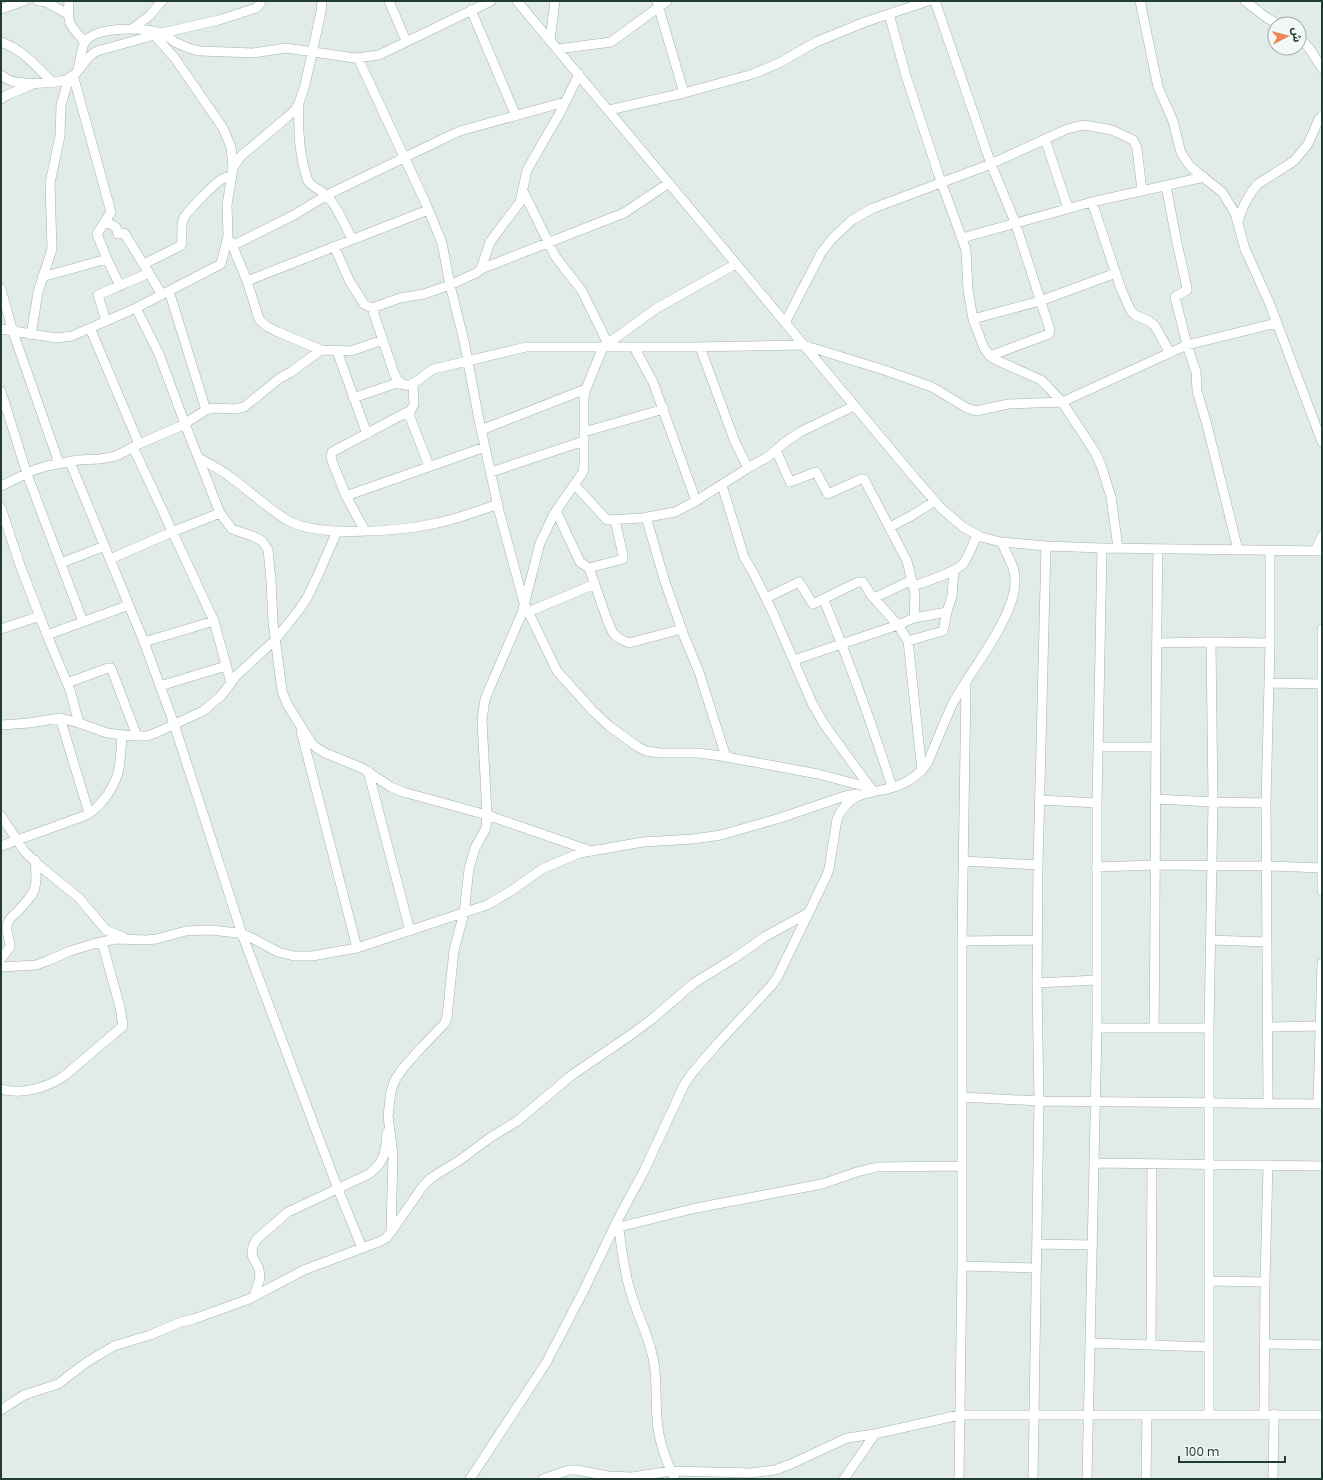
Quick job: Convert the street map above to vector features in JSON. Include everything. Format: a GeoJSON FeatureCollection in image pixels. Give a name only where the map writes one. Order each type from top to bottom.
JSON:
{"type":"FeatureCollection","features":[{"type":"Feature","properties":{"kind":"street"},"geometry":{"type":"LineString","coordinates":[[1,9],[24,1]]}},
{"type":"Feature","properties":{"kind":"street"},"geometry":{"type":"LineString","coordinates":[[38,1],[46,2],[68,14]]}},
{"type":"Feature","properties":{"kind":"street"},"geometry":{"type":"LineString","coordinates":[[69,1],[68,14],[72,28],[85,42]]}},
{"type":"Feature","properties":{"kind":"street"},"geometry":{"type":"LineString","coordinates":[[132,29],[149,16],[162,1]]}},
{"type":"Feature","properties":{"kind":"street"},"geometry":{"type":"LineString","coordinates":[[1,75],[13,81],[36,83],[52,82],[74,74],[90,55],[97,51],[158,34],[219,20],[256,8],[261,1]]}},
{"type":"Feature","properties":{"kind":"street"},"geometry":{"type":"LineString","coordinates":[[144,264],[182,244],[184,217],[219,181],[232,172],[241,156],[295,110],[306,85],[322,1]]}},
{"type":"Feature","properties":{"kind":"street"},"geometry":{"type":"LineString","coordinates":[[389,1],[406,41]]}},
{"type":"Feature","properties":{"kind":"street"},"geometry":{"type":"LineString","coordinates":[[31,335],[34,308],[42,277],[52,249],[49,197],[50,183],[60,136],[61,105],[85,42],[106,31],[132,29],[158,34],[192,50],[200,52],[253,52],[286,48],[358,58],[382,54],[491,1]]}},
{"type":"Feature","properties":{"kind":"street"},"geometry":{"type":"LineString","coordinates":[[517,1],[609,110],[803,346],[935,501],[952,518],[977,535],[1001,542],[1046,546],[1318,551],[1322,536]]}},
{"type":"Feature","properties":{"kind":"street"},"geometry":{"type":"LineString","coordinates":[[550,40],[555,1]]}},
{"type":"Feature","properties":{"kind":"street"},"geometry":{"type":"LineString","coordinates":[[558,49],[611,42],[618,39],[657,4],[667,1]]}},
{"type":"Feature","properties":{"kind":"street"},"geometry":{"type":"LineString","coordinates":[[609,110],[684,93],[762,71],[816,42],[928,1]]}},
{"type":"Feature","properties":{"kind":"street"},"geometry":{"type":"LineString","coordinates":[[935,1],[991,164],[1015,222],[1050,334],[990,356]]}},
{"type":"Feature","properties":{"kind":"street"},"geometry":{"type":"LineString","coordinates":[[1140,1],[1158,87],[1173,121],[1179,147],[1190,166],[1222,192],[1235,213],[1245,250],[1269,302],[1322,442]]}},
{"type":"Feature","properties":{"kind":"street"},"geometry":{"type":"LineString","coordinates":[[1245,1],[1267,18]]}},
{"type":"Feature","properties":{"kind":"street"},"geometry":{"type":"LineString","coordinates":[[657,4],[684,93]]}},
{"type":"Feature","properties":{"kind":"street"},"geometry":{"type":"LineString","coordinates":[[471,10],[516,116]]}},
{"type":"Feature","properties":{"kind":"street"},"geometry":{"type":"LineString","coordinates":[[889,14],[906,76],[941,182],[962,238],[967,259],[968,290],[973,319],[984,348],[990,356],[1008,366],[1041,380],[1062,402],[1098,457],[1110,497],[1118,548]]}},
{"type":"Feature","properties":{"kind":"street"},"geometry":{"type":"LineString","coordinates":[[1,329],[31,335],[64,338],[136,308],[221,264],[228,236],[227,205],[232,172],[231,147],[223,128],[158,34]]}},
{"type":"Feature","properties":{"kind":"street"},"geometry":{"type":"LineString","coordinates":[[1,42],[10,45],[21,52],[52,82]]}},
{"type":"Feature","properties":{"kind":"street"},"geometry":{"type":"LineString","coordinates":[[1307,46],[1322,68]]}},
{"type":"Feature","properties":{"kind":"street"},"geometry":{"type":"LineString","coordinates":[[358,58],[428,210],[443,248],[490,472],[524,603],[557,671],[592,710],[609,726],[646,751],[660,753],[698,753],[726,757],[818,774],[872,789],[892,788],[915,777],[922,771],[928,762],[954,702],[1000,628],[1010,606],[1014,591],[1014,570],[1001,542]]}},
{"type":"Feature","properties":{"kind":"street"},"geometry":{"type":"LineString","coordinates":[[74,74],[111,212],[97,234],[120,286]]}},
{"type":"Feature","properties":{"kind":"street"},"geometry":{"type":"LineString","coordinates":[[481,269],[490,242],[518,206],[523,191],[527,170],[579,74]]}},
{"type":"Feature","properties":{"kind":"street"},"geometry":{"type":"LineString","coordinates":[[1,99],[36,83]]}},
{"type":"Feature","properties":{"kind":"street"},"geometry":{"type":"LineString","coordinates":[[232,246],[288,218],[327,195],[460,131],[565,102]]}},
{"type":"Feature","properties":{"kind":"street"},"geometry":{"type":"LineString","coordinates":[[299,103],[299,146],[305,173],[311,185],[327,195],[333,203],[352,239]]}},
{"type":"Feature","properties":{"kind":"street"},"geometry":{"type":"LineString","coordinates":[[1238,221],[1244,205],[1252,191],[1258,184],[1294,161],[1308,144],[1319,119],[1322,116]]}},
{"type":"Feature","properties":{"kind":"street"},"geometry":{"type":"LineString","coordinates":[[785,323],[821,253],[832,239],[852,220],[871,209],[991,164],[1067,129],[1083,126],[1112,130],[1133,140],[1137,148],[1142,191]]}},
{"type":"Feature","properties":{"kind":"street"},"geometry":{"type":"LineString","coordinates":[[1046,139],[1068,208]]}},
{"type":"Feature","properties":{"kind":"street"},"geometry":{"type":"LineString","coordinates":[[962,238],[1068,208],[1204,177]]}},
{"type":"Feature","properties":{"kind":"street"},"geometry":{"type":"LineString","coordinates":[[372,308],[400,298],[419,296],[450,285],[481,269],[624,214],[669,183]]}},
{"type":"Feature","properties":{"kind":"street"},"geometry":{"type":"LineString","coordinates":[[1166,186],[1187,288],[1187,290],[1174,297],[1196,372],[1197,392],[1209,433],[1238,550]]}},
{"type":"Feature","properties":{"kind":"street"},"geometry":{"type":"LineString","coordinates":[[523,191],[558,262],[582,291],[605,345]]}},
{"type":"Feature","properties":{"kind":"street"},"geometry":{"type":"LineString","coordinates":[[1092,202],[1116,273],[1131,311],[1155,326],[1170,353]]}},
{"type":"Feature","properties":{"kind":"street"},"geometry":{"type":"LineString","coordinates":[[246,281],[428,210]]}},
{"type":"Feature","properties":{"kind":"street"},"geometry":{"type":"LineString","coordinates":[[106,222],[116,227],[118,234],[124,233],[149,273],[165,293],[206,410]]}},
{"type":"Feature","properties":{"kind":"street"},"geometry":{"type":"LineString","coordinates":[[228,236],[246,281],[256,313],[262,322],[278,332],[321,350],[351,351],[383,340]]}},
{"type":"Feature","properties":{"kind":"street"},"geometry":{"type":"LineString","coordinates":[[334,246],[350,280],[364,304],[372,308],[395,376],[400,382]]}},
{"type":"Feature","properties":{"kind":"street"},"geometry":{"type":"LineString","coordinates":[[42,277],[107,259]]}},
{"type":"Feature","properties":{"kind":"street"},"geometry":{"type":"LineString","coordinates":[[254,1296],[260,1278],[259,1269],[252,1256],[252,1246],[288,1212],[369,1174],[381,1162],[386,1146],[389,1099],[395,1080],[444,1023],[447,1017],[454,950],[464,913],[472,856],[486,828],[482,720],[483,710],[490,687],[522,613],[536,551],[556,511],[583,472],[586,389],[605,345],[657,308],[736,264]]}},
{"type":"Feature","properties":{"kind":"street"},"geometry":{"type":"LineString","coordinates":[[106,321],[97,296],[149,273]]}},
{"type":"Feature","properties":{"kind":"street"},"geometry":{"type":"LineString","coordinates":[[973,319],[1040,301],[1116,273]]}},
{"type":"Feature","properties":{"kind":"street"},"geometry":{"type":"LineString","coordinates":[[1,289],[13,332],[59,463]]}},
{"type":"Feature","properties":{"kind":"street"},"geometry":{"type":"LineString","coordinates":[[136,308],[159,354],[220,513],[232,529],[256,537],[262,541],[268,550],[270,558],[273,622],[282,691],[287,704],[312,744],[317,748],[368,771],[392,787],[403,792],[486,815],[592,851]]}},
{"type":"Feature","properties":{"kind":"street"},"geometry":{"type":"LineString","coordinates":[[353,398],[400,382],[413,384],[430,370],[526,347],[605,345],[634,348],[803,346],[884,370],[932,387],[976,412],[1016,404],[1062,402],[1187,345],[1277,323]]}},
{"type":"Feature","properties":{"kind":"street"},"geometry":{"type":"LineString","coordinates":[[90,328],[172,532],[214,621],[231,683]]}},
{"type":"Feature","properties":{"kind":"street"},"geometry":{"type":"LineString","coordinates":[[700,347],[735,442],[748,468]]}},
{"type":"Feature","properties":{"kind":"street"},"geometry":{"type":"LineString","coordinates":[[634,348],[654,382],[696,500]]}},
{"type":"Feature","properties":{"kind":"street"},"geometry":{"type":"LineString","coordinates":[[1,486],[47,466],[59,463],[107,459],[116,456],[136,445],[185,424],[206,410],[213,408],[235,409],[244,407],[280,378],[291,372],[321,350]]}},
{"type":"Feature","properties":{"kind":"street"},"geometry":{"type":"LineString","coordinates":[[337,351],[367,434]]}},
{"type":"Feature","properties":{"kind":"street"},"geometry":{"type":"LineString","coordinates":[[365,530],[346,496],[332,461],[332,452],[413,408],[413,384]]}},
{"type":"Feature","properties":{"kind":"street"},"geometry":{"type":"LineString","coordinates":[[481,430],[586,389]]}},
{"type":"Feature","properties":{"kind":"street"},"geometry":{"type":"LineString","coordinates":[[1,391],[28,474],[83,622]]}},
{"type":"Feature","properties":{"kind":"street"},"geometry":{"type":"LineString","coordinates":[[574,485],[605,520],[646,517],[675,512],[769,456],[800,432],[854,406]]}},
{"type":"Feature","properties":{"kind":"street"},"geometry":{"type":"LineString","coordinates":[[490,472],[664,409]]}},
{"type":"Feature","properties":{"kind":"street"},"geometry":{"type":"LineString","coordinates":[[408,412],[430,466]]}},
{"type":"Feature","properties":{"kind":"street"},"geometry":{"type":"LineString","coordinates":[[346,496],[485,447]]}},
{"type":"Feature","properties":{"kind":"street"},"geometry":{"type":"LineString","coordinates":[[776,450],[790,482],[816,472],[828,494],[863,479],[904,555],[915,597],[914,618]]}},
{"type":"Feature","properties":{"kind":"street"},"geometry":{"type":"LineString","coordinates":[[199,458],[225,472],[280,516],[290,522],[311,529],[337,531],[403,528],[438,523],[498,504]]}},
{"type":"Feature","properties":{"kind":"street"},"geometry":{"type":"LineString","coordinates":[[70,462],[144,642],[174,724],[242,934],[338,1189],[362,1248]]}},
{"type":"Feature","properties":{"kind":"street"},"geometry":{"type":"LineString","coordinates":[[722,485],[741,549],[766,598],[812,702],[824,724],[872,789]]}},
{"type":"Feature","properties":{"kind":"street"},"geometry":{"type":"LineString","coordinates":[[890,527],[935,501]]}},
{"type":"Feature","properties":{"kind":"street"},"geometry":{"type":"LineString","coordinates":[[1,508],[21,568],[73,698],[79,723]]}},
{"type":"Feature","properties":{"kind":"street"},"geometry":{"type":"LineString","coordinates":[[556,511],[580,562],[589,568],[608,622],[613,633],[618,638],[623,642],[629,643],[682,629]]}},
{"type":"Feature","properties":{"kind":"street"},"geometry":{"type":"LineString","coordinates":[[110,560],[172,532],[220,513]]}},
{"type":"Feature","properties":{"kind":"street"},"geometry":{"type":"LineString","coordinates":[[646,517],[665,582],[699,672],[726,757]]}},
{"type":"Feature","properties":{"kind":"street"},"geometry":{"type":"LineString","coordinates":[[589,568],[623,559],[615,520]]}},
{"type":"Feature","properties":{"kind":"street"},"geometry":{"type":"LineString","coordinates":[[1,725],[29,723],[60,718],[107,733],[147,736],[194,716],[211,705],[221,696],[236,676],[275,640],[299,610],[308,596],[337,531]]}},
{"type":"Feature","properties":{"kind":"street"},"geometry":{"type":"LineString","coordinates":[[874,598],[912,583],[929,581],[954,570],[963,563],[977,535]]}},
{"type":"Feature","properties":{"kind":"street"},"geometry":{"type":"LineString","coordinates":[[61,564],[105,546]]}},
{"type":"Feature","properties":{"kind":"street"},"geometry":{"type":"LineString","coordinates":[[1033,1479],[1039,1101],[1037,983],[1038,865],[1046,546]]}},
{"type":"Feature","properties":{"kind":"street"},"geometry":{"type":"LineString","coordinates":[[1087,1479],[1093,1245],[1094,1102],[1097,1028],[1096,867],[1102,548]]}},
{"type":"Feature","properties":{"kind":"street"},"geometry":{"type":"LineString","coordinates":[[1154,1028],[1156,865],[1155,747],[1158,549]]}},
{"type":"Feature","properties":{"kind":"street"},"geometry":{"type":"LineString","coordinates":[[1268,1103],[1269,1027],[1266,803],[1270,643],[1270,550]]}},
{"type":"Feature","properties":{"kind":"street"},"geometry":{"type":"LineString","coordinates":[[908,641],[942,632],[946,612],[952,596],[954,570]]}},
{"type":"Feature","properties":{"kind":"street"},"geometry":{"type":"LineString","coordinates":[[766,598],[799,582],[812,604],[824,600],[860,582],[864,584],[874,598],[898,625],[908,641],[922,771]]}},
{"type":"Feature","properties":{"kind":"street"},"geometry":{"type":"LineString","coordinates":[[528,612],[595,584]]}},
{"type":"Feature","properties":{"kind":"street"},"geometry":{"type":"LineString","coordinates":[[824,600],[842,644],[877,741],[892,788]]}},
{"type":"Feature","properties":{"kind":"street"},"geometry":{"type":"LineString","coordinates":[[47,635],[129,605]]}},
{"type":"Feature","properties":{"kind":"street"},"geometry":{"type":"LineString","coordinates":[[794,660],[898,625],[914,618],[946,612]]}},
{"type":"Feature","properties":{"kind":"street"},"geometry":{"type":"LineString","coordinates":[[1,629],[40,616]]}},
{"type":"Feature","properties":{"kind":"street"},"geometry":{"type":"LineString","coordinates":[[144,642],[214,621]]}},
{"type":"Feature","properties":{"kind":"street"},"geometry":{"type":"LineString","coordinates":[[1322,629],[1322,891]]}},
{"type":"Feature","properties":{"kind":"street"},"geometry":{"type":"LineString","coordinates":[[1209,1415],[1208,1164],[1212,802],[1211,642]]}},
{"type":"Feature","properties":{"kind":"street"},"geometry":{"type":"LineString","coordinates":[[1156,643],[1270,643]]}},
{"type":"Feature","properties":{"kind":"street"},"geometry":{"type":"LineString","coordinates":[[160,686],[226,666]]}},
{"type":"Feature","properties":{"kind":"street"},"geometry":{"type":"LineString","coordinates":[[67,683],[111,668],[136,736]]}},
{"type":"Feature","properties":{"kind":"street"},"geometry":{"type":"LineString","coordinates":[[959,1479],[962,1266],[962,941],[966,683]]}},
{"type":"Feature","properties":{"kind":"street"},"geometry":{"type":"LineString","coordinates":[[1269,683],[1322,684]]}},
{"type":"Feature","properties":{"kind":"street"},"geometry":{"type":"LineString","coordinates":[[60,718],[89,813]]}},
{"type":"Feature","properties":{"kind":"street"},"geometry":{"type":"LineString","coordinates":[[299,724],[357,948]]}},
{"type":"Feature","properties":{"kind":"street"},"geometry":{"type":"LineString","coordinates":[[1,846],[89,813],[100,805],[116,778],[122,735]]}},
{"type":"Feature","properties":{"kind":"street"},"geometry":{"type":"LineString","coordinates":[[1098,747],[1155,747]]}},
{"type":"Feature","properties":{"kind":"street"},"geometry":{"type":"LineString","coordinates":[[368,771],[410,931]]}},
{"type":"Feature","properties":{"kind":"street"},"geometry":{"type":"LineString","coordinates":[[1,967],[36,965],[70,951],[115,939],[127,938],[151,940],[186,931],[227,930],[250,937],[278,952],[294,956],[312,956],[357,948],[493,902],[546,868],[580,853],[643,842],[693,839],[721,835],[872,789]]}},
{"type":"Feature","properties":{"kind":"street"},"geometry":{"type":"LineString","coordinates":[[470,1479],[546,1363],[644,1171],[684,1085],[718,1043],[772,985],[783,966],[829,869],[839,813],[847,803],[862,793]]}},
{"type":"Feature","properties":{"kind":"street"},"geometry":{"type":"LineString","coordinates":[[1156,799],[1266,803]]}},
{"type":"Feature","properties":{"kind":"street"},"geometry":{"type":"LineString","coordinates":[[1040,800],[1097,803]]}},
{"type":"Feature","properties":{"kind":"street"},"geometry":{"type":"LineString","coordinates":[[1,816],[17,841],[35,860],[79,898],[106,930],[127,938]]}},
{"type":"Feature","properties":{"kind":"street"},"geometry":{"type":"LineString","coordinates":[[1,960],[10,947],[7,930],[9,921],[32,896],[35,888],[37,879],[35,860]]}},
{"type":"Feature","properties":{"kind":"street"},"geometry":{"type":"LineString","coordinates":[[963,860],[1038,865]]}},
{"type":"Feature","properties":{"kind":"street"},"geometry":{"type":"LineString","coordinates":[[1096,867],[1156,865],[1322,868]]}},
{"type":"Feature","properties":{"kind":"street"},"geometry":{"type":"LineString","coordinates":[[1,1410],[24,1395],[58,1384],[87,1362],[114,1346],[150,1335],[181,1322],[194,1319],[254,1296],[304,1270],[386,1238],[423,1186],[431,1178],[460,1160],[490,1137],[516,1122],[572,1075],[642,1026],[694,983],[733,959],[766,936],[808,913]]}},
{"type":"Feature","properties":{"kind":"street"},"geometry":{"type":"LineString","coordinates":[[962,941],[1038,940]]}},
{"type":"Feature","properties":{"kind":"street"},"geometry":{"type":"LineString","coordinates":[[1210,940],[1267,942]]}},
{"type":"Feature","properties":{"kind":"street"},"geometry":{"type":"LineString","coordinates":[[1,1089],[16,1092],[36,1089],[52,1083],[63,1077],[123,1026],[120,1008],[102,942]]}},
{"type":"Feature","properties":{"kind":"street"},"geometry":{"type":"LineString","coordinates":[[962,1097],[1039,1101],[1320,1104],[1322,963]]}},
{"type":"Feature","properties":{"kind":"street"},"geometry":{"type":"LineString","coordinates":[[1037,983],[1096,980]]}},
{"type":"Feature","properties":{"kind":"street"},"geometry":{"type":"LineString","coordinates":[[1269,1027],[1320,1026]]}},
{"type":"Feature","properties":{"kind":"street"},"geometry":{"type":"LineString","coordinates":[[1097,1028],[1209,1028]]}},
{"type":"Feature","properties":{"kind":"street"},"geometry":{"type":"LineString","coordinates":[[388,1125],[393,1155],[391,1232]]}},
{"type":"Feature","properties":{"kind":"street"},"geometry":{"type":"LineString","coordinates":[[1094,1163],[1322,1166]]}},
{"type":"Feature","properties":{"kind":"street"},"geometry":{"type":"LineString","coordinates":[[1151,1345],[1152,1164]]}},
{"type":"Feature","properties":{"kind":"street"},"geometry":{"type":"LineString","coordinates":[[1268,1165],[1265,1344],[1273,1479]]}},
{"type":"Feature","properties":{"kind":"street"},"geometry":{"type":"LineString","coordinates":[[618,1223],[822,1184],[856,1172],[877,1167],[962,1166]]}},
{"type":"Feature","properties":{"kind":"street"},"geometry":{"type":"LineString","coordinates":[[618,1223],[622,1257],[630,1291],[652,1354],[656,1380],[658,1427],[673,1475]]}},
{"type":"Feature","properties":{"kind":"street"},"geometry":{"type":"LineString","coordinates":[[1037,1244],[1093,1245]]}},
{"type":"Feature","properties":{"kind":"street"},"geometry":{"type":"LineString","coordinates":[[962,1266],[1036,1268]]}},
{"type":"Feature","properties":{"kind":"street"},"geometry":{"type":"LineString","coordinates":[[1209,1281],[1265,1282]]}},
{"type":"Feature","properties":{"kind":"street"},"geometry":{"type":"LineString","coordinates":[[1091,1343],[1208,1347]]}},
{"type":"Feature","properties":{"kind":"street"},"geometry":{"type":"LineString","coordinates":[[1265,1344],[1322,1345]]}},
{"type":"Feature","properties":{"kind":"street"},"geometry":{"type":"LineString","coordinates":[[543,1479],[569,1470],[577,1470],[608,1476],[632,1477],[751,1473],[775,1470],[847,1438],[875,1434],[959,1415],[1322,1415]]}},
{"type":"Feature","properties":{"kind":"street"},"geometry":{"type":"LineString","coordinates":[[1146,1479],[1147,1415]]}},
{"type":"Feature","properties":{"kind":"street"},"geometry":{"type":"LineString","coordinates":[[844,1479],[875,1434]]}}]}
